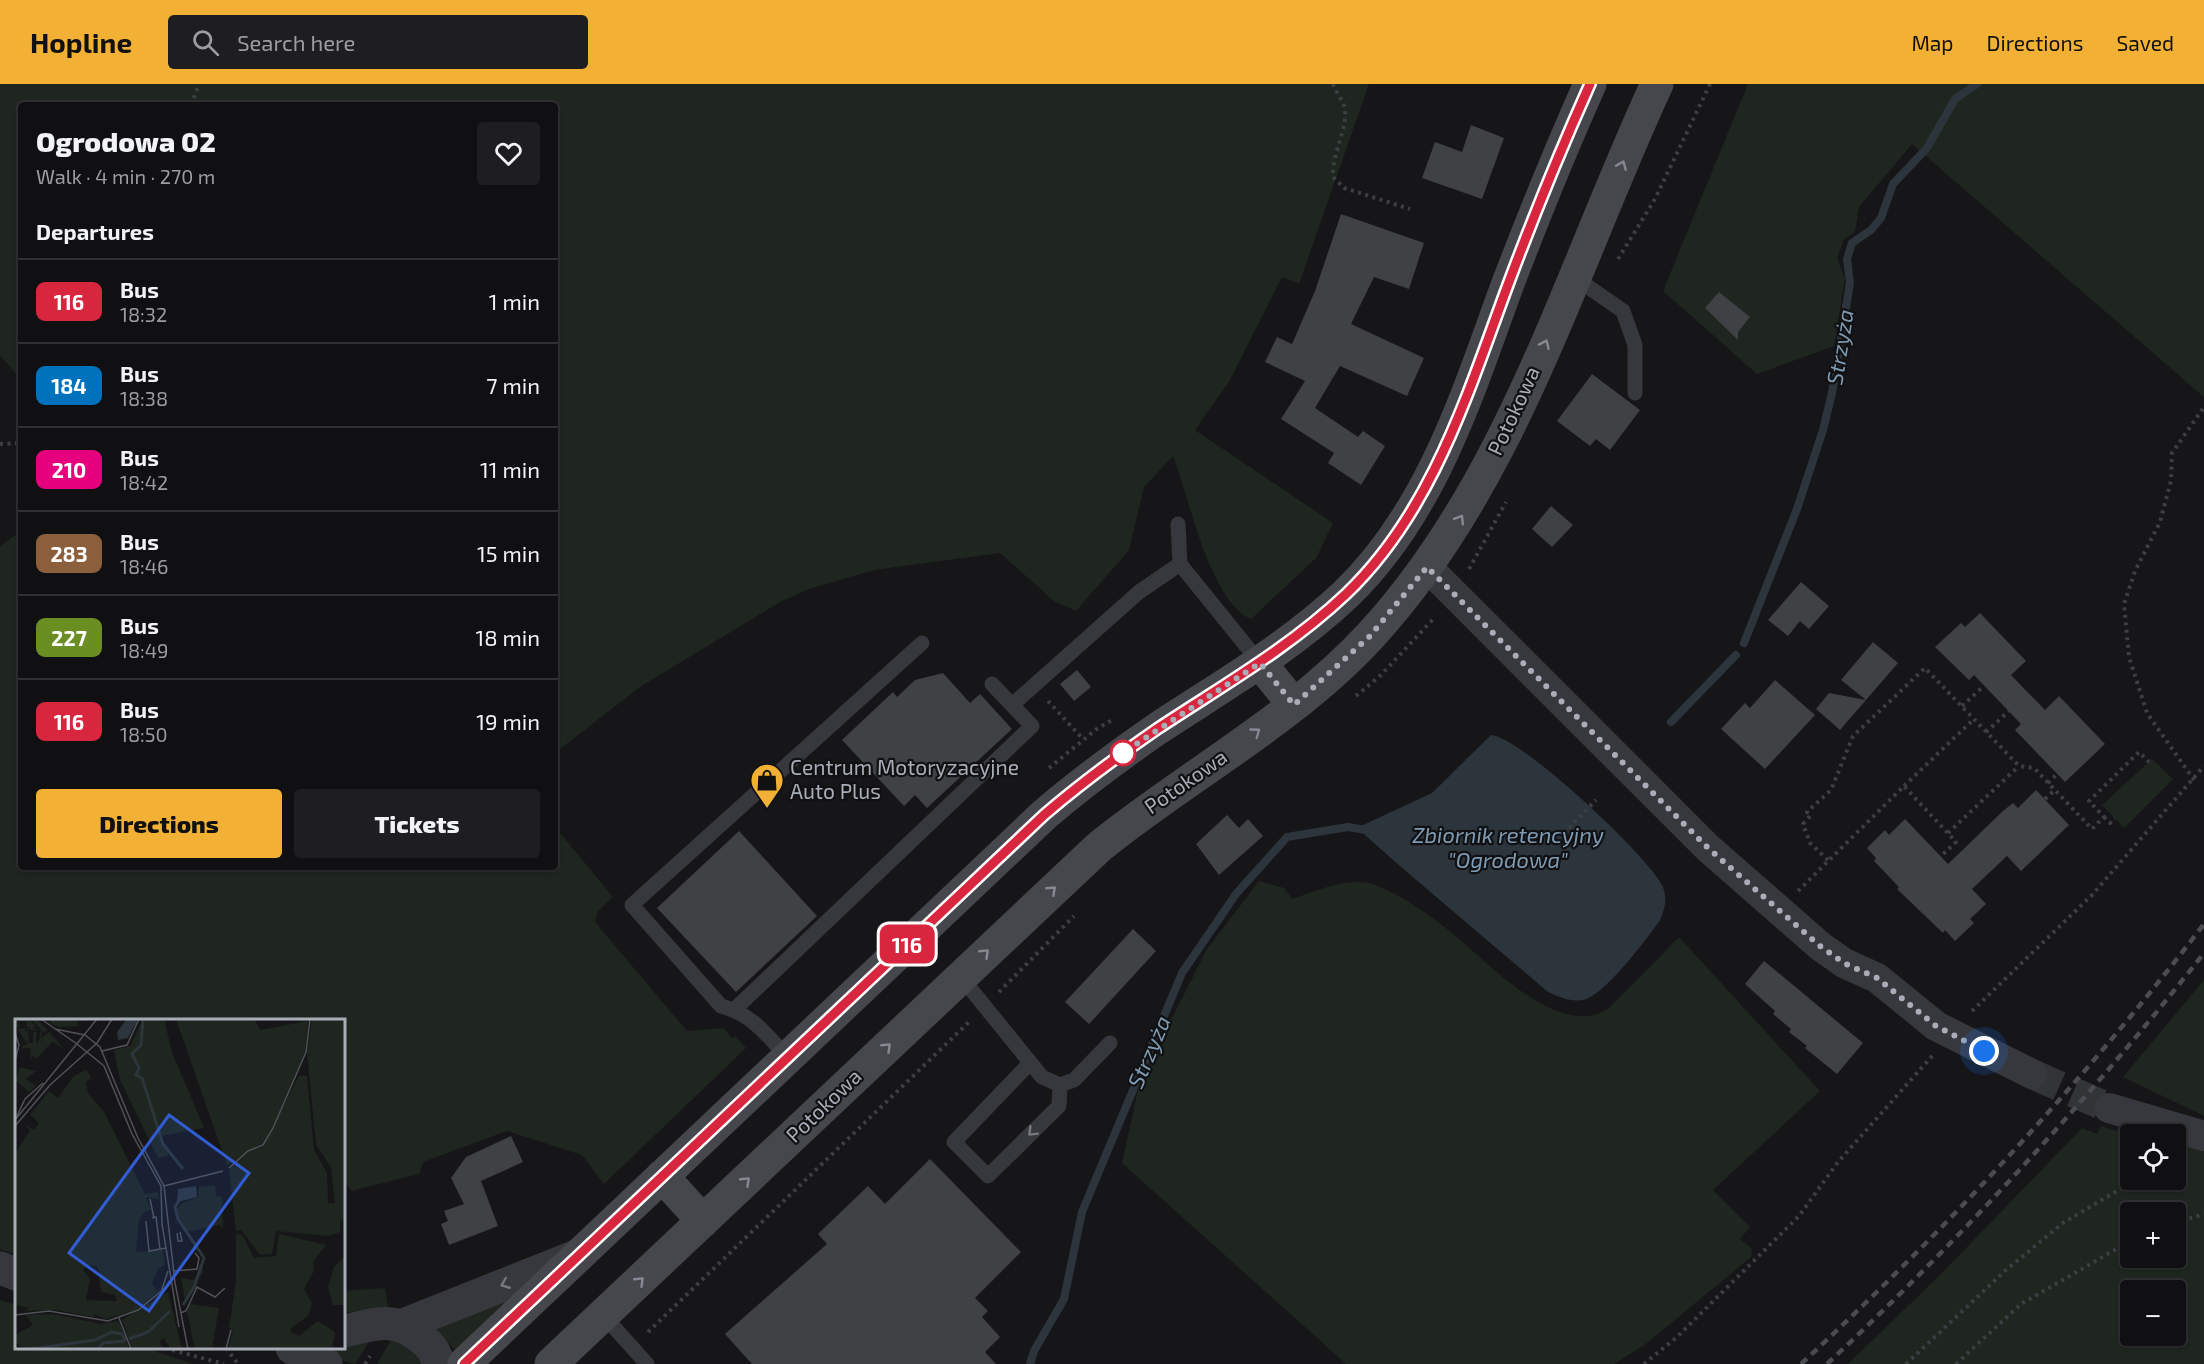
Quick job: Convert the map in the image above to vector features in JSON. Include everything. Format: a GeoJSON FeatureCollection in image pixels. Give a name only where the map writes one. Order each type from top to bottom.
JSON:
{"type":"FeatureCollection","features":[{"type":"Feature","properties":{"kind":"main road"},"geometry":{"type":"LineString","coordinates":[[464,1364],[1044,815],[1087,779],[1140,741],[1260,663],[1313,624],[1348,592],[1390,543],[1415,507],[1439,462],[1464,404],[1521,248],[1590,84]]}},
{"type":"Feature","properties":{"kind":"main road","name":"Potokowa"},"geometry":{"type":"LineString","coordinates":[[551,1364],[961,977],[1123,828],[1294,705],[1370,636],[1427,567],[1482,481],[1574,277],[1657,84]]}},
{"type":"Feature","properties":{"kind":"main road"},"geometry":{"type":"LineString","coordinates":[[1260,663],[1294,705]]}},
{"type":"Feature","properties":{"kind":"main road"},"geometry":{"type":"LineString","coordinates":[[662,1176],[703,1221]]}},
{"type":"Feature","properties":{"kind":"street"},"geometry":{"type":"LineString","coordinates":[[1427,567],[1708,848],[1820,946],[1844,963],[1877,978],[1921,1014],[1951,1034],[2032,1074]]}},
{"type":"Feature","properties":{"kind":"street"},"geometry":{"type":"LineString","coordinates":[[2109,1107],[2204,1136]]}},
{"type":"Feature","properties":{"kind":"street"},"geometry":{"type":"LineString","coordinates":[[403,1324],[579,1254]]}},
{"type":"Feature","properties":{"kind":"street"},"geometry":{"type":"LineString","coordinates":[[0,1268],[15,1274]]}},
{"type":"Feature","properties":{"kind":"street"},"geometry":{"type":"LineString","coordinates":[[345,1331],[389,1322],[403,1324],[433,1347],[439,1364]]}},
{"type":"Feature","properties":{"kind":"street"},"geometry":{"type":"LineString","coordinates":[[296,1349],[326,1364]]}},
{"type":"Feature","properties":{"kind":"lane"},"geometry":{"type":"LineString","coordinates":[[1574,277],[1619,306],[1626,316],[1635,345],[1635,393]]}},
{"type":"Feature","properties":{"kind":"lane"},"geometry":{"type":"LineString","coordinates":[[1178,524],[1180,564],[1260,663]]}},
{"type":"Feature","properties":{"kind":"lane"},"geometry":{"type":"LineString","coordinates":[[1012,705],[1139,592],[1180,564]]}},
{"type":"Feature","properties":{"kind":"lane"},"geometry":{"type":"LineString","coordinates":[[788,1058],[753,1019],[721,1006],[632,905],[922,643]]}},
{"type":"Feature","properties":{"kind":"lane"},"geometry":{"type":"LineString","coordinates":[[734,1010],[1032,726],[992,684]]}},
{"type":"Feature","properties":{"kind":"lane"},"geometry":{"type":"LineString","coordinates":[[961,977],[1042,1077],[1060,1085],[1074,1080],[1110,1043]]}},
{"type":"Feature","properties":{"kind":"lane"},"geometry":{"type":"LineString","coordinates":[[1030,1063],[954,1142],[988,1176],[1059,1106],[1060,1085]]}},
{"type":"Feature","properties":{"kind":"lane"},"geometry":{"type":"LineString","coordinates":[[604,1316],[647,1364]]}},
{"type":"Feature","properties":{"kind":"path"},"geometry":{"type":"LineString","coordinates":[[192,102],[199,84]]}},
{"type":"Feature","properties":{"kind":"path"},"geometry":{"type":"LineString","coordinates":[[1333,84],[1345,108],[1342,134],[1334,154],[1333,177],[1344,188],[1410,209]]}},
{"type":"Feature","properties":{"kind":"path"},"geometry":{"type":"LineString","coordinates":[[1602,294],[1616,262],[1655,199],[1710,84]]}},
{"type":"Feature","properties":{"kind":"path"},"geometry":{"type":"LineString","coordinates":[[2194,780],[2147,713],[2129,657],[2124,604],[2135,571],[2160,522],[2171,481],[2172,453],[2204,407]]}},
{"type":"Feature","properties":{"kind":"path"},"geometry":{"type":"LineString","coordinates":[[0,444],[18,442]]}},
{"type":"Feature","properties":{"kind":"path"},"geometry":{"type":"LineString","coordinates":[[1352,699],[1406,649],[1453,593],[1500,515]]}},
{"type":"Feature","properties":{"kind":"path"},"geometry":{"type":"LineString","coordinates":[[1828,860],[1810,843],[1803,824],[1811,815],[1807,812],[1830,790],[1853,736],[1925,668],[2019,766],[2034,768],[2092,829],[2104,818]]}},
{"type":"Feature","properties":{"kind":"path"},"geometry":{"type":"LineString","coordinates":[[1034,685],[1083,739]]}},
{"type":"Feature","properties":{"kind":"path"},"geometry":{"type":"LineString","coordinates":[[1962,706],[1984,686]]}},
{"type":"Feature","properties":{"kind":"path"},"geometry":{"type":"LineString","coordinates":[[1986,732],[2019,702],[2007,689]]}},
{"type":"Feature","properties":{"kind":"path"},"geometry":{"type":"LineString","coordinates":[[1046,773],[1053,763],[1083,739],[1119,717]]}},
{"type":"Feature","properties":{"kind":"path"},"geometry":{"type":"LineString","coordinates":[[1791,898],[1974,719]]}},
{"type":"Feature","properties":{"kind":"path"},"geometry":{"type":"LineString","coordinates":[[2115,818],[2110,823],[2089,801],[2139,752],[2149,762]]}},
{"type":"Feature","properties":{"kind":"path"},"geometry":{"type":"LineString","coordinates":[[1948,833],[2019,766]]}},
{"type":"Feature","properties":{"kind":"path"},"geometry":{"type":"LineString","coordinates":[[1972,1012],[2092,895],[2204,766]]}},
{"type":"Feature","properties":{"kind":"path"},"geometry":{"type":"LineString","coordinates":[[2048,783],[2063,768]]}},
{"type":"Feature","properties":{"kind":"path"},"geometry":{"type":"LineString","coordinates":[[1904,786],[1956,842],[1941,856]]}},
{"type":"Feature","properties":{"kind":"path"},"geometry":{"type":"LineString","coordinates":[[2045,800],[2055,790]]}},
{"type":"Feature","properties":{"kind":"path"},"geometry":{"type":"LineString","coordinates":[[1569,828],[1596,800]]}},
{"type":"Feature","properties":{"kind":"path"},"geometry":{"type":"LineString","coordinates":[[632,1347],[1077,914]]}},
{"type":"Feature","properties":{"kind":"path"},"geometry":{"type":"LineString","coordinates":[[1644,1364],[1677,1337],[1799,1216],[1838,1162],[1951,1034]]}},
{"type":"Feature","properties":{"kind":"path"},"geometry":{"type":"LineString","coordinates":[[1906,1364],[2006,1270],[2063,1223],[2120,1190]]}},
{"type":"Feature","properties":{"kind":"path"},"geometry":{"type":"LineString","coordinates":[[2186,1220],[2204,1214]]}},
{"type":"Feature","properties":{"kind":"path"},"geometry":{"type":"LineString","coordinates":[[1956,1364],[2020,1304],[2120,1247]]}},
{"type":"Feature","properties":{"kind":"path"},"geometry":{"type":"LineString","coordinates":[[171,1349],[208,1362],[224,1364]]}},
{"type":"Feature","properties":{"kind":"path"},"geometry":{"type":"LineString","coordinates":[[227,1349],[238,1364]]}},
{"type":"Feature","properties":{"kind":"shaded area"},"geometry":{"type":"Polygon","coordinates":[[[0,84],[1369,84],[1299,284],[1282,277],[1230,380],[1195,430],[1333,523],[1316,558],[1251,619],[1236,608],[1223,592],[1212,570],[1173,456],[1144,487],[1129,550],[1076,611],[1054,601],[1000,553],[874,570],[809,589],[780,602],[640,687],[558,751],[558,102],[18,102],[18,376],[0,355],[0,84]]]}},
{"type":"Feature","properties":{"kind":"shaded area"},"geometry":{"type":"Polygon","coordinates":[[[1748,84],[2204,84],[2204,397],[1912,144],[1859,207],[1855,232],[1844,239],[1837,259],[1845,278],[1834,346],[1757,374],[1663,291],[1748,84]]]}},
{"type":"Feature","properties":{"kind":"shaded area"},"geometry":{"type":"Polygon","coordinates":[[[18,533],[18,870],[558,870],[558,831],[613,897],[598,911],[595,922],[687,1031],[723,1028],[732,1038],[735,1036],[746,1048],[604,1184],[582,1155],[507,1131],[423,1162],[419,1174],[351,1191],[345,1182],[345,1019],[15,1019],[15,1255],[0,1249],[0,546],[18,533]]]}},
{"type":"Feature","properties":{"kind":"shaded area"},"geometry":{"type":"Polygon","coordinates":[[[2152,759],[2173,779],[2124,828],[2102,805],[2152,759]]]}},
{"type":"Feature","properties":{"kind":"shaded area"},"geometry":{"type":"Polygon","coordinates":[[[1259,881],[1284,888],[1292,899],[1342,883],[1362,882],[1381,887],[1439,923],[1522,992],[1566,1014],[1588,1016],[1608,1009],[1679,937],[1820,1091],[1713,1190],[1750,1227],[1740,1239],[1752,1249],[1751,1257],[1646,1344],[1614,1364],[1346,1364],[1122,1163],[1140,1081],[1207,949],[1259,881]]]}},
{"type":"Feature","properties":{"kind":"shaded area"},"geometry":{"type":"Polygon","coordinates":[[[2204,980],[2204,1116],[2123,1077],[2204,980]]]}},
{"type":"Feature","properties":{"kind":"shaded area"},"geometry":{"type":"Polygon","coordinates":[[[2101,1126],[2120,1132],[2120,1190],[2186,1190],[2186,1144],[2204,1148],[2204,1364],[1848,1364],[1942,1273],[2082,1128],[2097,1134],[2101,1126]]]}},
{"type":"Feature","properties":{"kind":"shaded area"},"geometry":{"type":"Polygon","coordinates":[[[385,1288],[388,1307],[345,1313],[345,1291],[385,1288]]]}},
{"type":"Feature","properties":{"kind":"shaded area"},"geometry":{"type":"Polygon","coordinates":[[[0,1300],[15,1305],[15,1349],[148,1349],[193,1364],[0,1364],[0,1300]]]}},
{"type":"Feature","properties":{"kind":"shaded area"},"geometry":{"type":"Polygon","coordinates":[[[508,1300],[459,1350],[454,1349],[437,1329],[508,1300]]]}},
{"type":"Feature","properties":{"kind":"shaded area"},"geometry":{"type":"Polygon","coordinates":[[[373,1335],[355,1364],[318,1354],[313,1349],[345,1349],[345,1338],[373,1335]]]}},
{"type":"Feature","properties":{"kind":"shaded area"},"geometry":{"type":"Polygon","coordinates":[[[391,1340],[425,1355],[430,1364],[377,1364],[391,1340]]]}},
{"type":"Feature","properties":{"kind":"water","name":"Zbiornik retencyjny \"Ogrodowa\""},"geometry":{"type":"Polygon","coordinates":[[[1491,735],[1506,741],[1528,755],[1582,800],[1633,849],[1652,870],[1664,890],[1664,907],[1654,929],[1613,978],[1592,996],[1583,1000],[1569,1000],[1548,992],[1401,867],[1365,835],[1361,826],[1432,793],[1491,735]]]}},
{"type":"Feature","properties":{"kind":"building"},"geometry":{"type":"Polygon","coordinates":[[[1471,125],[1504,138],[1482,199],[1422,178],[1435,142],[1462,152],[1471,125]]]}},
{"type":"Feature","properties":{"kind":"building"},"geometry":{"type":"Polygon","coordinates":[[[1341,214],[1424,243],[1409,289],[1374,277],[1351,324],[1424,358],[1407,396],[1340,366],[1315,408],[1358,437],[1363,431],[1385,446],[1361,485],[1328,463],[1334,453],[1281,419],[1305,381],[1265,362],[1277,337],[1292,344],[1315,291],[1341,214]]]}},
{"type":"Feature","properties":{"kind":"building"},"geometry":{"type":"Polygon","coordinates":[[[1719,292],[1750,317],[1738,332],[1738,340],[1705,308],[1719,292]]]}},
{"type":"Feature","properties":{"kind":"building"},"geometry":{"type":"Polygon","coordinates":[[[1592,374],[1640,410],[1610,450],[1596,439],[1590,446],[1557,421],[1592,374]]]}},
{"type":"Feature","properties":{"kind":"building"},"geometry":{"type":"Polygon","coordinates":[[[1551,506],[1573,525],[1552,547],[1532,529],[1551,506]]]}},
{"type":"Feature","properties":{"kind":"building"},"geometry":{"type":"Polygon","coordinates":[[[1801,582],[1829,606],[1809,629],[1800,621],[1788,636],[1768,620],[1801,582]]]}},
{"type":"Feature","properties":{"kind":"building"},"geometry":{"type":"Polygon","coordinates":[[[1980,613],[2026,661],[2011,675],[2045,710],[2059,696],[2105,744],[2065,782],[2015,730],[2021,724],[1974,675],[1969,680],[1935,647],[1961,623],[1965,627],[1980,613]]]}},
{"type":"Feature","properties":{"kind":"building"},"geometry":{"type":"Polygon","coordinates":[[[1873,642],[1898,663],[1866,700],[1841,680],[1873,642]]]}},
{"type":"Feature","properties":{"kind":"building"},"geometry":{"type":"Polygon","coordinates":[[[1077,670],[1091,687],[1074,701],[1060,684],[1077,670]]]}},
{"type":"Feature","properties":{"kind":"building"},"geometry":{"type":"Polygon","coordinates":[[[943,673],[970,703],[980,694],[1012,729],[927,808],[915,795],[904,806],[842,740],[893,692],[897,697],[915,680],[943,673]]]}},
{"type":"Feature","properties":{"kind":"building"},"geometry":{"type":"Polygon","coordinates":[[[1775,680],[1815,715],[1765,769],[1721,729],[1745,703],[1750,708],[1775,680]]]}},
{"type":"Feature","properties":{"kind":"building"},"geometry":{"type":"Polygon","coordinates":[[[1829,693],[1866,700],[1840,730],[1816,709],[1829,693]]]}},
{"type":"Feature","properties":{"kind":"building"},"geometry":{"type":"Polygon","coordinates":[[[2036,790],[2069,825],[2021,871],[2007,856],[1972,889],[1986,904],[1970,919],[1974,923],[1955,941],[1945,930],[1943,933],[1897,889],[1899,887],[1874,861],[1876,858],[1867,848],[1885,830],[1889,835],[1905,819],[1948,864],[2003,811],[2013,803],[2018,808],[2036,790]]]}},
{"type":"Feature","properties":{"kind":"building"},"geometry":{"type":"Polygon","coordinates":[[[1227,815],[1239,828],[1248,819],[1263,836],[1219,875],[1196,844],[1227,815]]]}},
{"type":"Feature","properties":{"kind":"building"},"geometry":{"type":"Polygon","coordinates":[[[739,831],[817,916],[736,992],[657,908],[739,831]]]}},
{"type":"Feature","properties":{"kind":"building"},"geometry":{"type":"Polygon","coordinates":[[[1133,929],[1156,951],[1089,1024],[1065,1002],[1133,929]]]}},
{"type":"Feature","properties":{"kind":"building"},"geometry":{"type":"Polygon","coordinates":[[[1764,961],[1863,1043],[1837,1074],[1805,1048],[1807,1046],[1789,1032],[1791,1029],[1773,1014],[1775,1011],[1745,984],[1764,961]]]}},
{"type":"Feature","properties":{"kind":"building"},"geometry":{"type":"Polygon","coordinates":[[[511,1136],[523,1162],[481,1181],[498,1226],[449,1245],[441,1224],[448,1221],[444,1211],[464,1204],[451,1178],[466,1157],[511,1136]]]}},
{"type":"Feature","properties":{"kind":"building"},"geometry":{"type":"Polygon","coordinates":[[[930,1159],[1021,1252],[975,1298],[988,1311],[982,1317],[1000,1337],[985,1352],[996,1364],[752,1364],[725,1334],[827,1244],[818,1234],[868,1186],[885,1204],[930,1159]]]}},
{"type":"Feature","properties":{"kind":"waterway","name":"Strzyża"},"geometry":{"type":"LineString","coordinates":[[1744,643],[1797,509],[1823,430],[1832,393],[1850,283],[1847,259],[1852,243],[1871,230],[1881,218],[1893,184],[1927,148],[1955,99],[1977,84]]}},
{"type":"Feature","properties":{"kind":"waterway","name":"Strzyża"},"geometry":{"type":"LineString","coordinates":[[1671,722],[1736,655]]}},
{"type":"Feature","properties":{"kind":"waterway","name":"Strzyża"},"geometry":{"type":"LineString","coordinates":[[1030,1364],[1034,1351],[1064,1299],[1082,1212],[1182,973],[1236,894],[1287,837],[1348,827],[1372,831]]}},
{"type":"Feature","properties":{"kind":"tunnel"},"geometry":{"type":"LineString","coordinates":[[2032,1074],[2109,1108]]}},
{"type":"Feature","properties":{"kind":"railway"},"geometry":{"type":"LineString","coordinates":[[1801,1364],[1909,1261],[2012,1153],[2111,1040],[2204,924]]}},
{"type":"Feature","properties":{"kind":"railway"},"geometry":{"type":"LineString","coordinates":[[1827,1364],[1927,1267],[2023,1166],[2116,1061],[2204,953]]}},
{"type":"Feature","properties":{"kind":"bus line","name":"116"},"geometry":{"type":"LineString","coordinates":[[464,1364],[1044,815],[1087,779],[1140,741],[1260,663],[1313,624],[1348,592],[1395,536],[1415,507],[1439,462],[1464,404],[1521,248],[1590,84]]}},
{"type":"Feature","properties":{"kind":"place","name":"Centrum Motoryzacyjne Auto Plus"},"geometry":{"type":"Point","coordinates":[767,809]}},
{"type":"Feature","properties":{"kind":"route"},"geometry":{"type":"LineString","coordinates":[[1123,753],[1121,754],[1260,663],[1294,705],[1370,636],[1427,567],[1708,848],[1820,946],[1844,963],[1877,978],[1895,990],[1936,1026],[1984,1051]]}}]}
